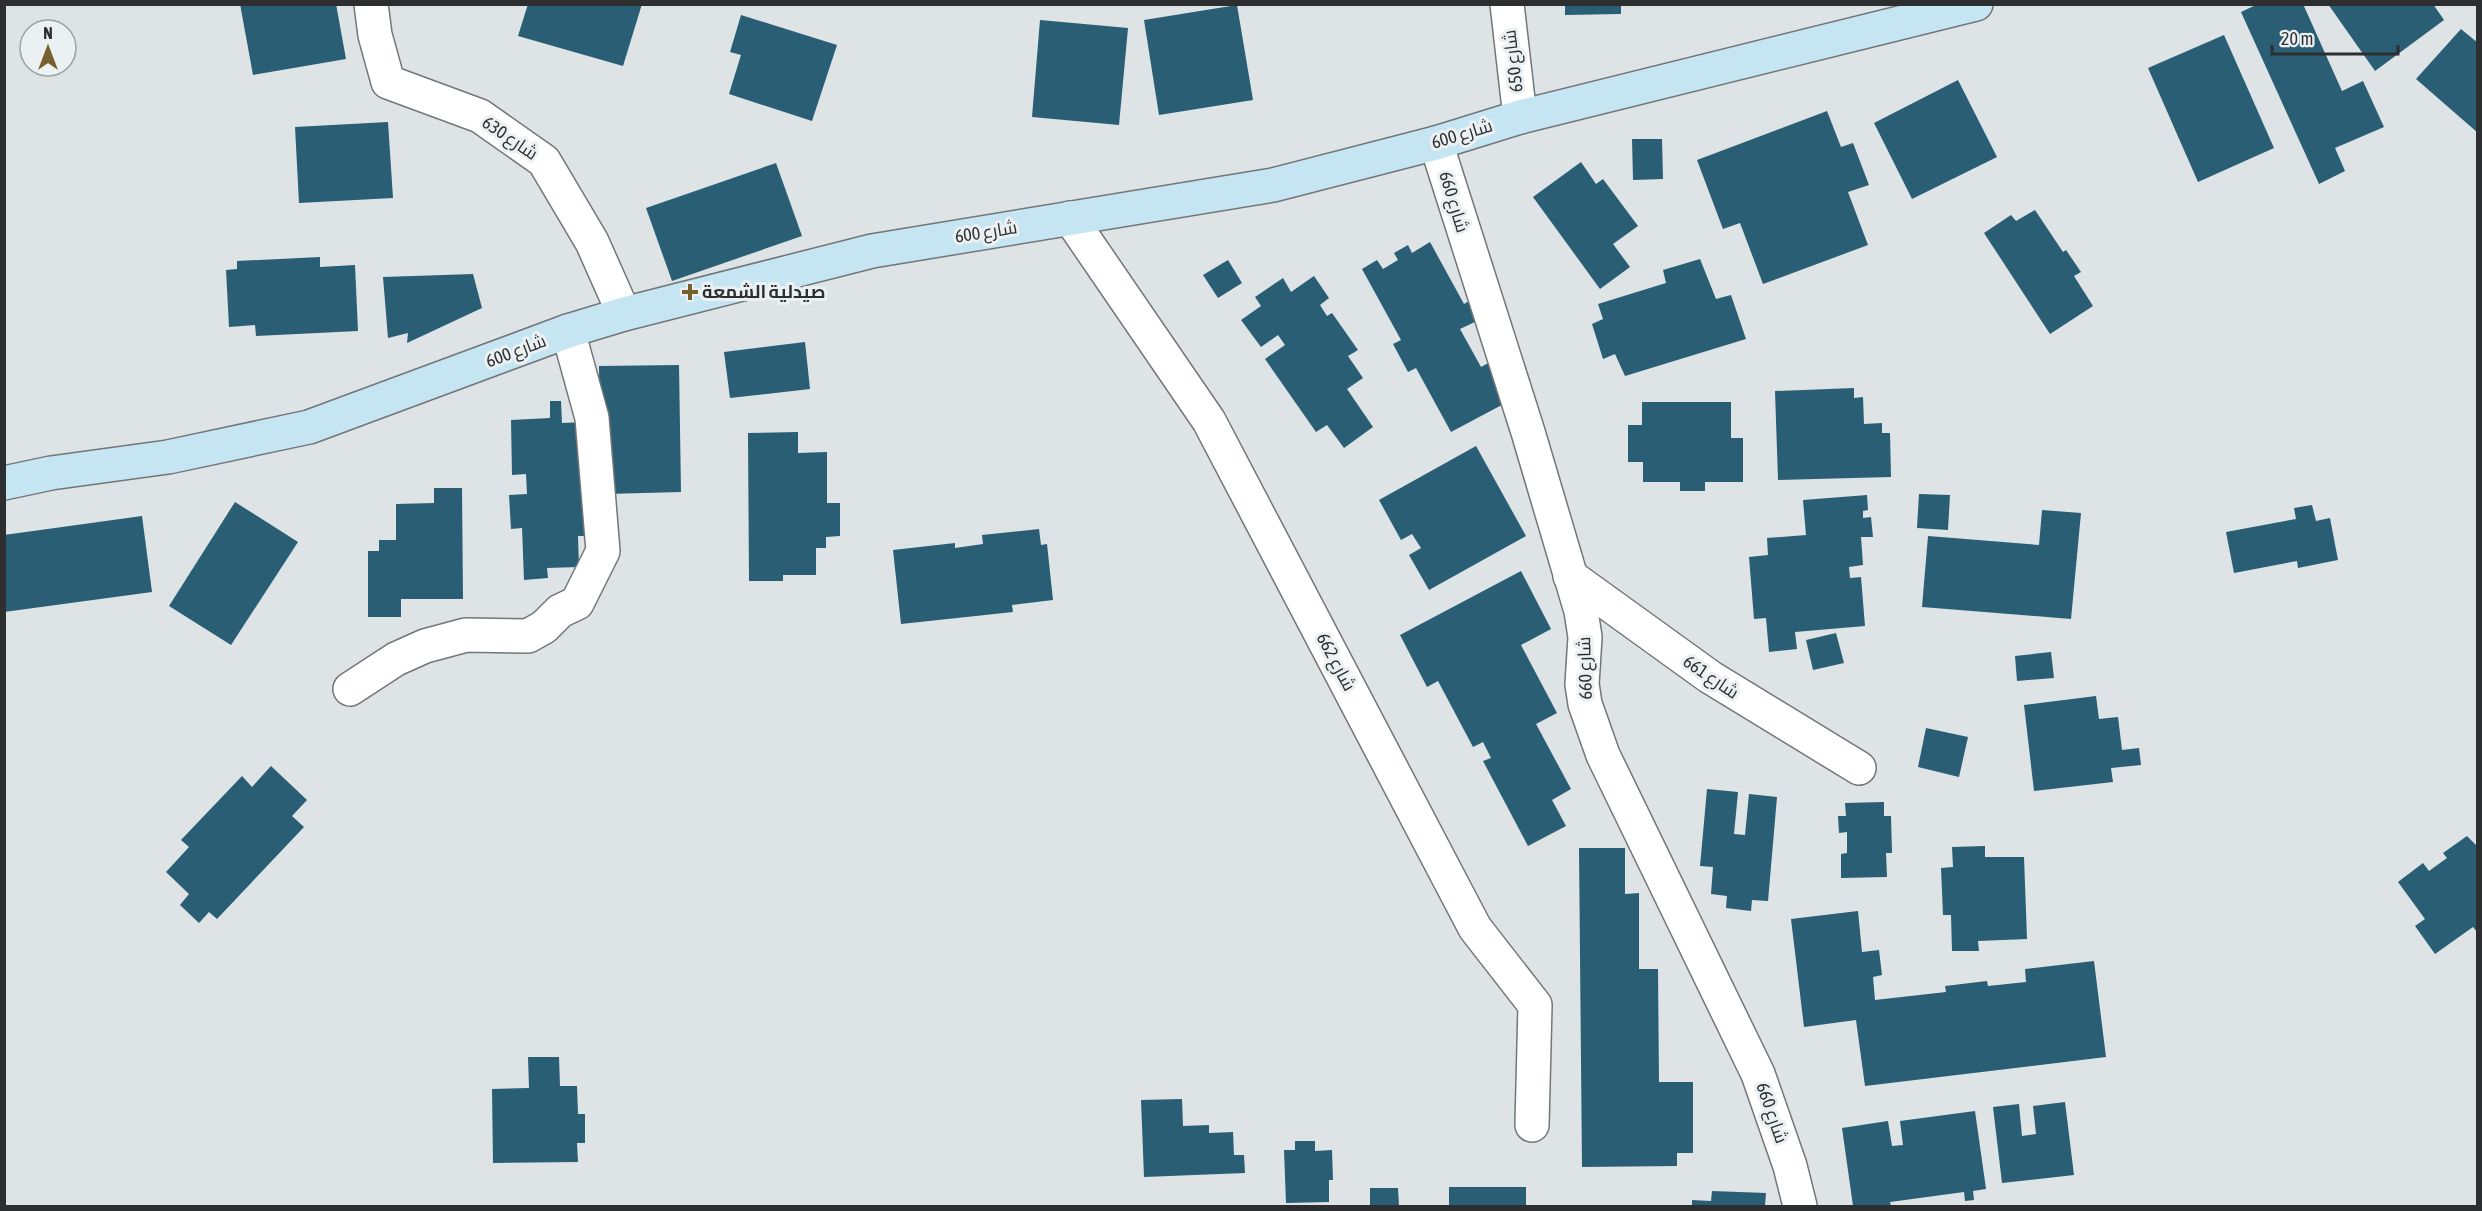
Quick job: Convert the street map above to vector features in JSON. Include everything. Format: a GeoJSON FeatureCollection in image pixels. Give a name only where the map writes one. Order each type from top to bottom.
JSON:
{"type":"FeatureCollection","features":[{"type":"Feature","properties":{"kind":"main road","name":"شارع 600"},"geometry":{"type":"LineString","coordinates":[[4,483],[51,473],[168,457],[309,427],[568,331],[624,314],[872,251],[1273,185],[1436,143],[1520,117],[1925,11],[1976,4]]}},
{"type":"Feature","properties":{"kind":"street","name":"شارع 630"},"geometry":{"type":"LineString","coordinates":[[371,4],[375,35],[388,82],[480,116],[544,161],[592,242],[624,314]]}},
{"type":"Feature","properties":{"kind":"street","name":"شارع 650"},"geometry":{"type":"LineString","coordinates":[[1507,4],[1520,117]]}},
{"type":"Feature","properties":{"kind":"street","name":"شارع 660"},"geometry":{"type":"LineString","coordinates":[[1436,143],[1528,432],[1581,611],[1585,637],[1582,684],[1585,704],[1603,755],[1758,1074],[1790,1167],[1800,1206]]}},
{"type":"Feature","properties":{"kind":"street","name":"شارع 662"},"geometry":{"type":"LineString","coordinates":[[1070,218],[1209,421],[1475,928],[1535,1005],[1532,1125]]}},
{"type":"Feature","properties":{"kind":"street"},"geometry":{"type":"LineString","coordinates":[[350,689],[396,659],[425,646],[466,636],[528,636],[544,627],[560,611],[577,603],[603,551],[592,418],[568,331]]}},
{"type":"Feature","properties":{"kind":"street","name":"شارع 661"},"geometry":{"type":"LineString","coordinates":[[1570,576],[1710,677],[1859,768]]}},
{"type":"Feature","properties":{"kind":"building"},"geometry":{"type":"Polygon","coordinates":[[[240,4],[336,4],[346,59],[253,75],[240,4]]]}},
{"type":"Feature","properties":{"kind":"building"},"geometry":{"type":"Polygon","coordinates":[[[528,4],[642,4],[623,66],[518,36],[528,4]]]}},
{"type":"Feature","properties":{"kind":"building"},"geometry":{"type":"Polygon","coordinates":[[[1565,4],[1621,4],[1621,14],[1565,15],[1565,4]]]}},
{"type":"Feature","properties":{"kind":"building"},"geometry":{"type":"Polygon","coordinates":[[[2258,4],[2303,4],[2342,91],[2363,81],[2384,127],[2335,148],[2345,171],[2319,184],[2241,12],[2258,4]]]}},
{"type":"Feature","properties":{"kind":"building"},"geometry":{"type":"Polygon","coordinates":[[[2328,4],[2433,4],[2444,20],[2375,71],[2328,4]]]}},
{"type":"Feature","properties":{"kind":"building"},"geometry":{"type":"Polygon","coordinates":[[[1237,5],[1253,100],[1159,115],[1144,20],[1237,5]]]}},
{"type":"Feature","properties":{"kind":"building"},"geometry":{"type":"Polygon","coordinates":[[[741,15],[837,45],[812,121],[729,94],[741,55],[730,52],[741,15]]]}},
{"type":"Feature","properties":{"kind":"building"},"geometry":{"type":"Polygon","coordinates":[[[1040,20],[1128,28],[1119,125],[1032,117],[1040,20]]]}},
{"type":"Feature","properties":{"kind":"building"},"geometry":{"type":"Polygon","coordinates":[[[2461,29],[2478,43],[2478,133],[2416,79],[2461,29]]]}},
{"type":"Feature","properties":{"kind":"building"},"geometry":{"type":"Polygon","coordinates":[[[2224,35],[2274,148],[2198,182],[2148,68],[2224,35]]]}},
{"type":"Feature","properties":{"kind":"building"},"geometry":{"type":"Polygon","coordinates":[[[1958,80],[1997,157],[1912,199],[1874,123],[1958,80]]]}},
{"type":"Feature","properties":{"kind":"building"},"geometry":{"type":"Polygon","coordinates":[[[1827,111],[1841,147],[1853,143],[1869,185],[1848,192],[1868,245],[1763,284],[1740,223],[1723,229],[1697,160],[1827,111]]]}},
{"type":"Feature","properties":{"kind":"building"},"geometry":{"type":"Polygon","coordinates":[[[388,122],[393,198],[299,203],[295,127],[388,122]]]}},
{"type":"Feature","properties":{"kind":"building"},"geometry":{"type":"Polygon","coordinates":[[[1632,139],[1662,139],[1663,179],[1633,180],[1632,139]]]}},
{"type":"Feature","properties":{"kind":"building"},"geometry":{"type":"Polygon","coordinates":[[[1581,162],[1596,184],[1603,179],[1638,226],[1613,244],[1630,267],[1600,289],[1533,197],[1581,162]]]}},
{"type":"Feature","properties":{"kind":"building"},"geometry":{"type":"Polygon","coordinates":[[[776,163],[802,236],[672,281],[646,208],[776,163]]]}},
{"type":"Feature","properties":{"kind":"building"},"geometry":{"type":"Polygon","coordinates":[[[2035,210],[2063,252],[2066,250],[2081,272],[2074,276],[2093,306],[2050,334],[1984,233],[2011,215],[2016,221],[2035,210]]]}},
{"type":"Feature","properties":{"kind":"building"},"geometry":{"type":"Polygon","coordinates":[[[1430,242],[1464,304],[1469,301],[1479,320],[1460,329],[1481,367],[1492,361],[1513,399],[1451,432],[1416,368],[1408,372],[1393,344],[1401,340],[1362,269],[1377,260],[1383,269],[1398,260],[1394,253],[1408,245],[1412,253],[1430,242]]]}},
{"type":"Feature","properties":{"kind":"building"},"geometry":{"type":"Polygon","coordinates":[[[320,257],[320,267],[355,265],[358,331],[256,336],[255,325],[229,327],[226,270],[237,269],[237,261],[320,257]]]}},
{"type":"Feature","properties":{"kind":"building"},"geometry":{"type":"Polygon","coordinates":[[[1700,259],[1716,299],[1731,295],[1746,339],[1625,376],[1615,354],[1603,359],[1592,324],[1603,319],[1598,304],[1666,283],[1663,270],[1700,259]]]}},
{"type":"Feature","properties":{"kind":"building"},"geometry":{"type":"Polygon","coordinates":[[[1228,260],[1242,283],[1218,298],[1203,275],[1228,260]]]}},
{"type":"Feature","properties":{"kind":"building"},"geometry":{"type":"Polygon","coordinates":[[[473,274],[482,308],[407,343],[408,333],[388,338],[383,277],[473,274]]]}},
{"type":"Feature","properties":{"kind":"building"},"geometry":{"type":"Polygon","coordinates":[[[1314,276],[1329,298],[1320,305],[1327,316],[1332,313],[1358,350],[1348,356],[1363,378],[1347,389],[1373,427],[1344,448],[1327,425],[1316,432],[1265,359],[1285,345],[1278,335],[1261,347],[1241,320],[1261,306],[1255,297],[1283,278],[1291,292],[1314,276]]]}},
{"type":"Feature","properties":{"kind":"building"},"geometry":{"type":"Polygon","coordinates":[[[805,342],[810,389],[730,398],[724,352],[805,342]]]}},
{"type":"Feature","properties":{"kind":"building"},"geometry":{"type":"Polygon","coordinates":[[[679,365],[681,492],[606,494],[600,450],[599,366],[679,365]]]}},
{"type":"Feature","properties":{"kind":"building"},"geometry":{"type":"Polygon","coordinates":[[[1854,388],[1854,398],[1863,397],[1864,424],[1882,423],[1882,433],[1890,433],[1891,477],[1778,480],[1775,391],[1854,388]]]}},
{"type":"Feature","properties":{"kind":"building"},"geometry":{"type":"Polygon","coordinates":[[[550,401],[561,401],[562,423],[584,422],[589,536],[578,536],[579,567],[547,568],[548,578],[524,580],[522,528],[511,529],[509,495],[527,494],[526,474],[512,475],[511,420],[550,418],[550,401]]]}},
{"type":"Feature","properties":{"kind":"building"},"geometry":{"type":"Polygon","coordinates":[[[1642,402],[1731,402],[1731,438],[1743,438],[1743,482],[1705,482],[1705,491],[1680,491],[1680,482],[1643,482],[1643,462],[1628,462],[1628,425],[1642,425],[1642,402]]]}},
{"type":"Feature","properties":{"kind":"building"},"geometry":{"type":"Polygon","coordinates":[[[798,432],[798,453],[827,452],[827,503],[840,503],[840,536],[826,537],[826,548],[816,548],[816,575],[783,575],[783,581],[749,581],[748,433],[798,432]]]}},
{"type":"Feature","properties":{"kind":"building"},"geometry":{"type":"Polygon","coordinates":[[[1476,446],[1526,536],[1429,590],[1409,555],[1421,548],[1412,534],[1401,540],[1379,500],[1476,446]]]}},
{"type":"Feature","properties":{"kind":"building"},"geometry":{"type":"Polygon","coordinates":[[[434,488],[462,488],[463,599],[401,599],[401,617],[368,617],[368,551],[379,551],[379,540],[396,540],[396,504],[434,503],[434,488]]]}},
{"type":"Feature","properties":{"kind":"building"},"geometry":{"type":"Polygon","coordinates":[[[1919,494],[1950,495],[1948,530],[1917,528],[1919,494]]]}},
{"type":"Feature","properties":{"kind":"building"},"geometry":{"type":"Polygon","coordinates":[[[1867,495],[1868,510],[1863,511],[1863,518],[1871,517],[1873,537],[1861,537],[1863,565],[1849,567],[1850,578],[1861,577],[1865,626],[1795,632],[1797,649],[1769,652],[1766,618],[1754,619],[1749,557],[1768,555],[1767,538],[1806,535],[1803,500],[1867,495]]]}},
{"type":"Feature","properties":{"kind":"building"},"geometry":{"type":"Polygon","coordinates":[[[235,502],[298,542],[231,645],[169,606],[235,502]]]}},
{"type":"Feature","properties":{"kind":"building"},"geometry":{"type":"Polygon","coordinates":[[[2312,505],[2316,521],[2330,518],[2338,560],[2298,568],[2297,561],[2234,573],[2226,532],[2296,519],[2294,508],[2312,505]]]}},
{"type":"Feature","properties":{"kind":"building"},"geometry":{"type":"Polygon","coordinates":[[[2042,510],[2081,513],[2071,619],[1922,607],[1928,536],[2039,545],[2042,510]]]}},
{"type":"Feature","properties":{"kind":"building"},"geometry":{"type":"Polygon","coordinates":[[[142,516],[152,592],[4,612],[4,535],[142,516]]]}},
{"type":"Feature","properties":{"kind":"building"},"geometry":{"type":"Polygon","coordinates":[[[1039,529],[1041,545],[1047,544],[1053,600],[1012,605],[1013,612],[901,624],[893,550],[955,543],[955,548],[983,544],[982,535],[1039,529]]]}},
{"type":"Feature","properties":{"kind":"building"},"geometry":{"type":"Polygon","coordinates":[[[1521,571],[1551,629],[1521,645],[1557,713],[1536,724],[1571,789],[1552,800],[1566,826],[1528,846],[1483,761],[1491,758],[1483,742],[1473,747],[1438,681],[1427,687],[1400,635],[1521,571]]]}},
{"type":"Feature","properties":{"kind":"building"},"geometry":{"type":"Polygon","coordinates":[[[1836,633],[1844,663],[1813,670],[1806,640],[1836,633]]]}},
{"type":"Feature","properties":{"kind":"building"},"geometry":{"type":"Polygon","coordinates":[[[2051,652],[2054,678],[2017,681],[2015,656],[2051,652]]]}},
{"type":"Feature","properties":{"kind":"building"},"geometry":{"type":"Polygon","coordinates":[[[2096,696],[2099,719],[2118,717],[2122,750],[2139,748],[2141,765],[2111,768],[2113,782],[2034,791],[2024,705],[2096,696]]]}},
{"type":"Feature","properties":{"kind":"building"},"geometry":{"type":"Polygon","coordinates":[[[1926,728],[1968,737],[1959,777],[1918,767],[1926,728]]]}},
{"type":"Feature","properties":{"kind":"building"},"geometry":{"type":"Polygon","coordinates":[[[271,766],[307,800],[292,816],[304,827],[217,919],[209,912],[199,923],[180,905],[189,894],[166,872],[189,847],[181,840],[242,776],[252,787],[271,766]]]}},
{"type":"Feature","properties":{"kind":"building"},"geometry":{"type":"Polygon","coordinates":[[[1707,789],[1738,792],[1734,834],[1745,835],[1749,794],[1777,797],[1768,901],[1752,900],[1751,911],[1726,908],[1727,896],[1711,894],[1713,867],[1700,866],[1707,789]]]}},
{"type":"Feature","properties":{"kind":"building"},"geometry":{"type":"Polygon","coordinates":[[[1884,802],[1884,816],[1891,816],[1892,853],[1886,853],[1887,877],[1841,878],[1841,854],[1847,853],[1847,832],[1839,833],[1838,816],[1846,816],[1845,803],[1884,802]]]}},
{"type":"Feature","properties":{"kind":"building"},"geometry":{"type":"Polygon","coordinates":[[[2467,836],[2478,847],[2478,933],[2473,927],[2435,954],[2415,926],[2425,919],[2398,882],[2423,863],[2429,871],[2447,858],[2443,853],[2467,836]]]}},
{"type":"Feature","properties":{"kind":"building"},"geometry":{"type":"Polygon","coordinates":[[[1985,846],[1985,857],[2024,857],[2027,939],[1978,941],[1979,951],[1952,951],[1951,915],[1943,915],[1941,868],[1953,867],[1952,847],[1985,846]]]}},
{"type":"Feature","properties":{"kind":"building"},"geometry":{"type":"Polygon","coordinates":[[[1579,848],[1625,848],[1625,894],[1639,893],[1639,969],[1658,969],[1659,1082],[1693,1082],[1693,1153],[1677,1153],[1677,1166],[1582,1167],[1579,848]]]}},
{"type":"Feature","properties":{"kind":"building"},"geometry":{"type":"Polygon","coordinates":[[[1858,911],[1862,952],[1879,950],[1882,975],[1873,977],[1875,1000],[1946,992],[1945,986],[1987,981],[1988,986],[2026,982],[2025,969],[2094,961],[2106,1057],[1865,1086],[1856,1020],[1804,1027],[1791,919],[1858,911]]]}},
{"type":"Feature","properties":{"kind":"building"},"geometry":{"type":"Polygon","coordinates":[[[528,1057],[559,1057],[560,1086],[577,1086],[578,1114],[585,1114],[585,1143],[577,1143],[578,1162],[493,1163],[492,1089],[529,1088],[528,1057]]]}},
{"type":"Feature","properties":{"kind":"building"},"geometry":{"type":"Polygon","coordinates":[[[1182,1099],[1183,1126],[1209,1125],[1209,1133],[1233,1132],[1234,1155],[1244,1155],[1245,1173],[1144,1177],[1141,1100],[1182,1099]]]}},
{"type":"Feature","properties":{"kind":"building"},"geometry":{"type":"Polygon","coordinates":[[[2065,1102],[2074,1175],[2002,1183],[1993,1107],[2019,1104],[2022,1136],[2036,1134],[2033,1106],[2065,1102]]]}},
{"type":"Feature","properties":{"kind":"building"},"geometry":{"type":"Polygon","coordinates":[[[1975,1111],[1986,1189],[1973,1191],[1974,1200],[1965,1201],[1964,1192],[1890,1202],[1891,1206],[1853,1206],[1842,1128],[1888,1121],[1892,1146],[1903,1145],[1900,1121],[1975,1111]]]}},
{"type":"Feature","properties":{"kind":"building"},"geometry":{"type":"Polygon","coordinates":[[[1295,1141],[1315,1141],[1315,1151],[1332,1150],[1333,1180],[1329,1180],[1329,1202],[1286,1203],[1284,1150],[1295,1150],[1295,1141]]]}},
{"type":"Feature","properties":{"kind":"building"},"geometry":{"type":"Polygon","coordinates":[[[1449,1187],[1526,1187],[1526,1206],[1449,1206],[1449,1187]]]}},
{"type":"Feature","properties":{"kind":"building"},"geometry":{"type":"Polygon","coordinates":[[[1370,1188],[1398,1188],[1399,1206],[1370,1206],[1370,1188]]]}},
{"type":"Feature","properties":{"kind":"building"},"geometry":{"type":"Polygon","coordinates":[[[1712,1191],[1766,1193],[1765,1206],[1692,1206],[1692,1200],[1711,1201],[1712,1191]]]}},
{"type":"Feature","properties":{"kind":"place","name":"صيدلية الشمعة"},"geometry":{"type":"Point","coordinates":[690,292]}}]}
